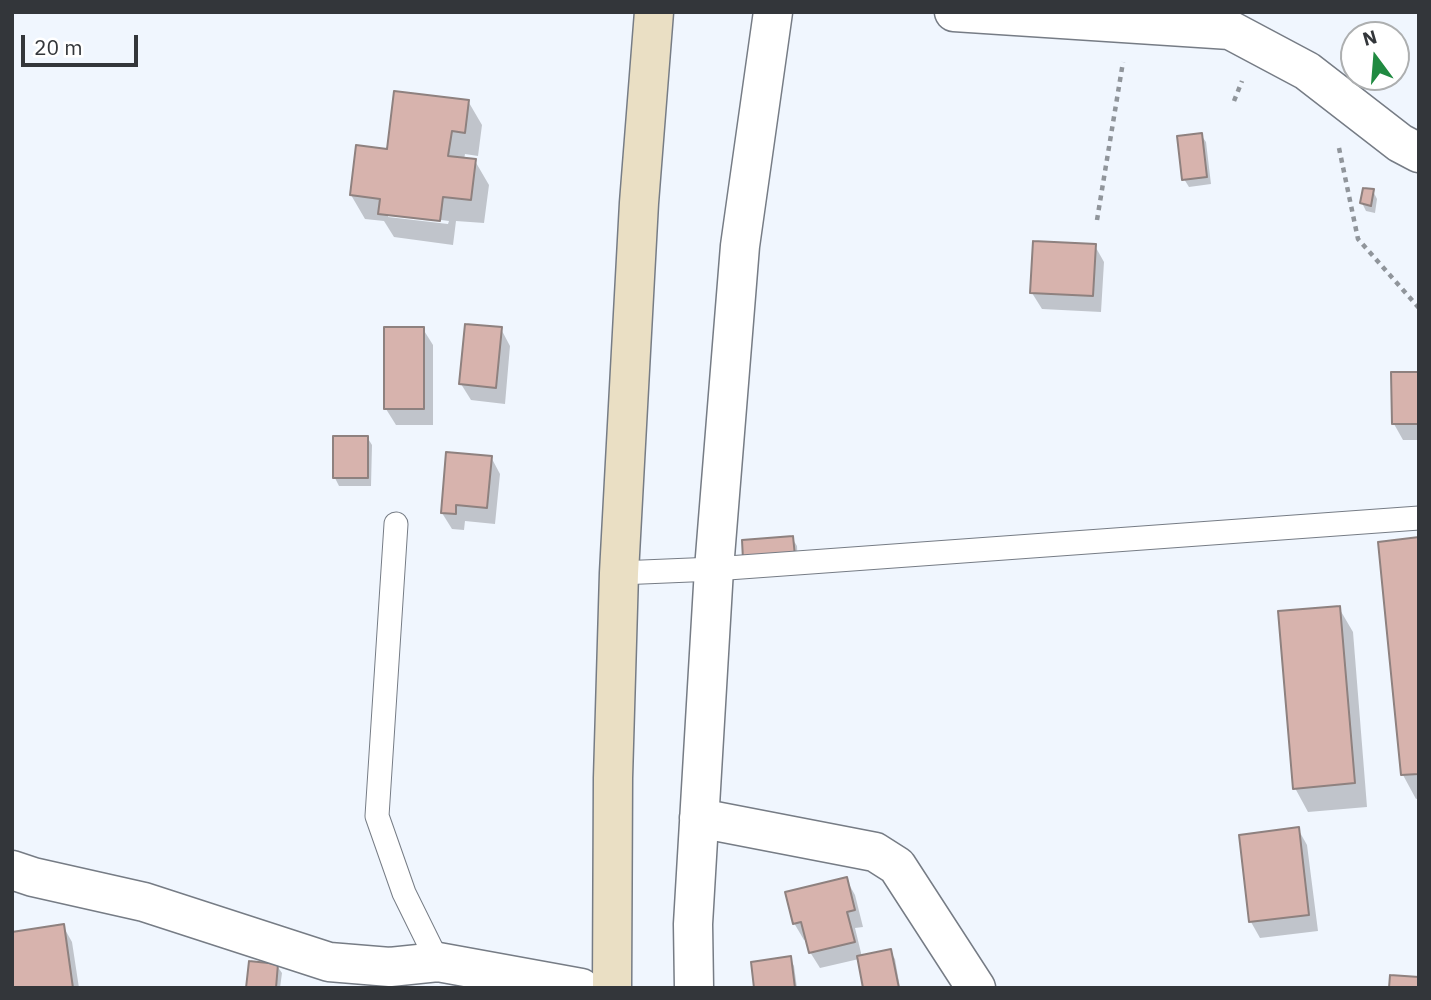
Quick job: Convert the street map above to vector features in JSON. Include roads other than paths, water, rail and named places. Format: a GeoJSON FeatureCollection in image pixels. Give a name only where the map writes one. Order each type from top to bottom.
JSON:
{"type":"FeatureCollection","features":[{"type":"Feature","properties":{"kind":"main road"},"geometry":{"type":"LineString","coordinates":[[612,988],[613,778],[620,573],[639,203],[660,13]]}},
{"type":"Feature","properties":{"kind":"street"},"geometry":{"type":"LineString","coordinates":[[694,988],[693,924],[714,569],[740,246],[773,12]]}},
{"type":"Feature","properties":{"kind":"street"},"geometry":{"type":"LineString","coordinates":[[954,12],[1230,30],[1307,71],[1400,143],[1419,153]]}},
{"type":"Feature","properties":{"kind":"street"},"geometry":{"type":"LineString","coordinates":[[699,818],[875,852],[897,866],[976,988]]}},
{"type":"Feature","properties":{"kind":"street"},"geometry":{"type":"LineString","coordinates":[[12,870],[144,902],[328,962],[390,967],[438,961],[581,988]]}},
{"type":"Feature","properties":{"kind":"lane"},"geometry":{"type":"LineString","coordinates":[[620,573],[714,569],[1419,518]]}},
{"type":"Feature","properties":{"kind":"lane"},"geometry":{"type":"LineString","coordinates":[[396,524],[377,816],[404,893],[438,961]]}}]}
